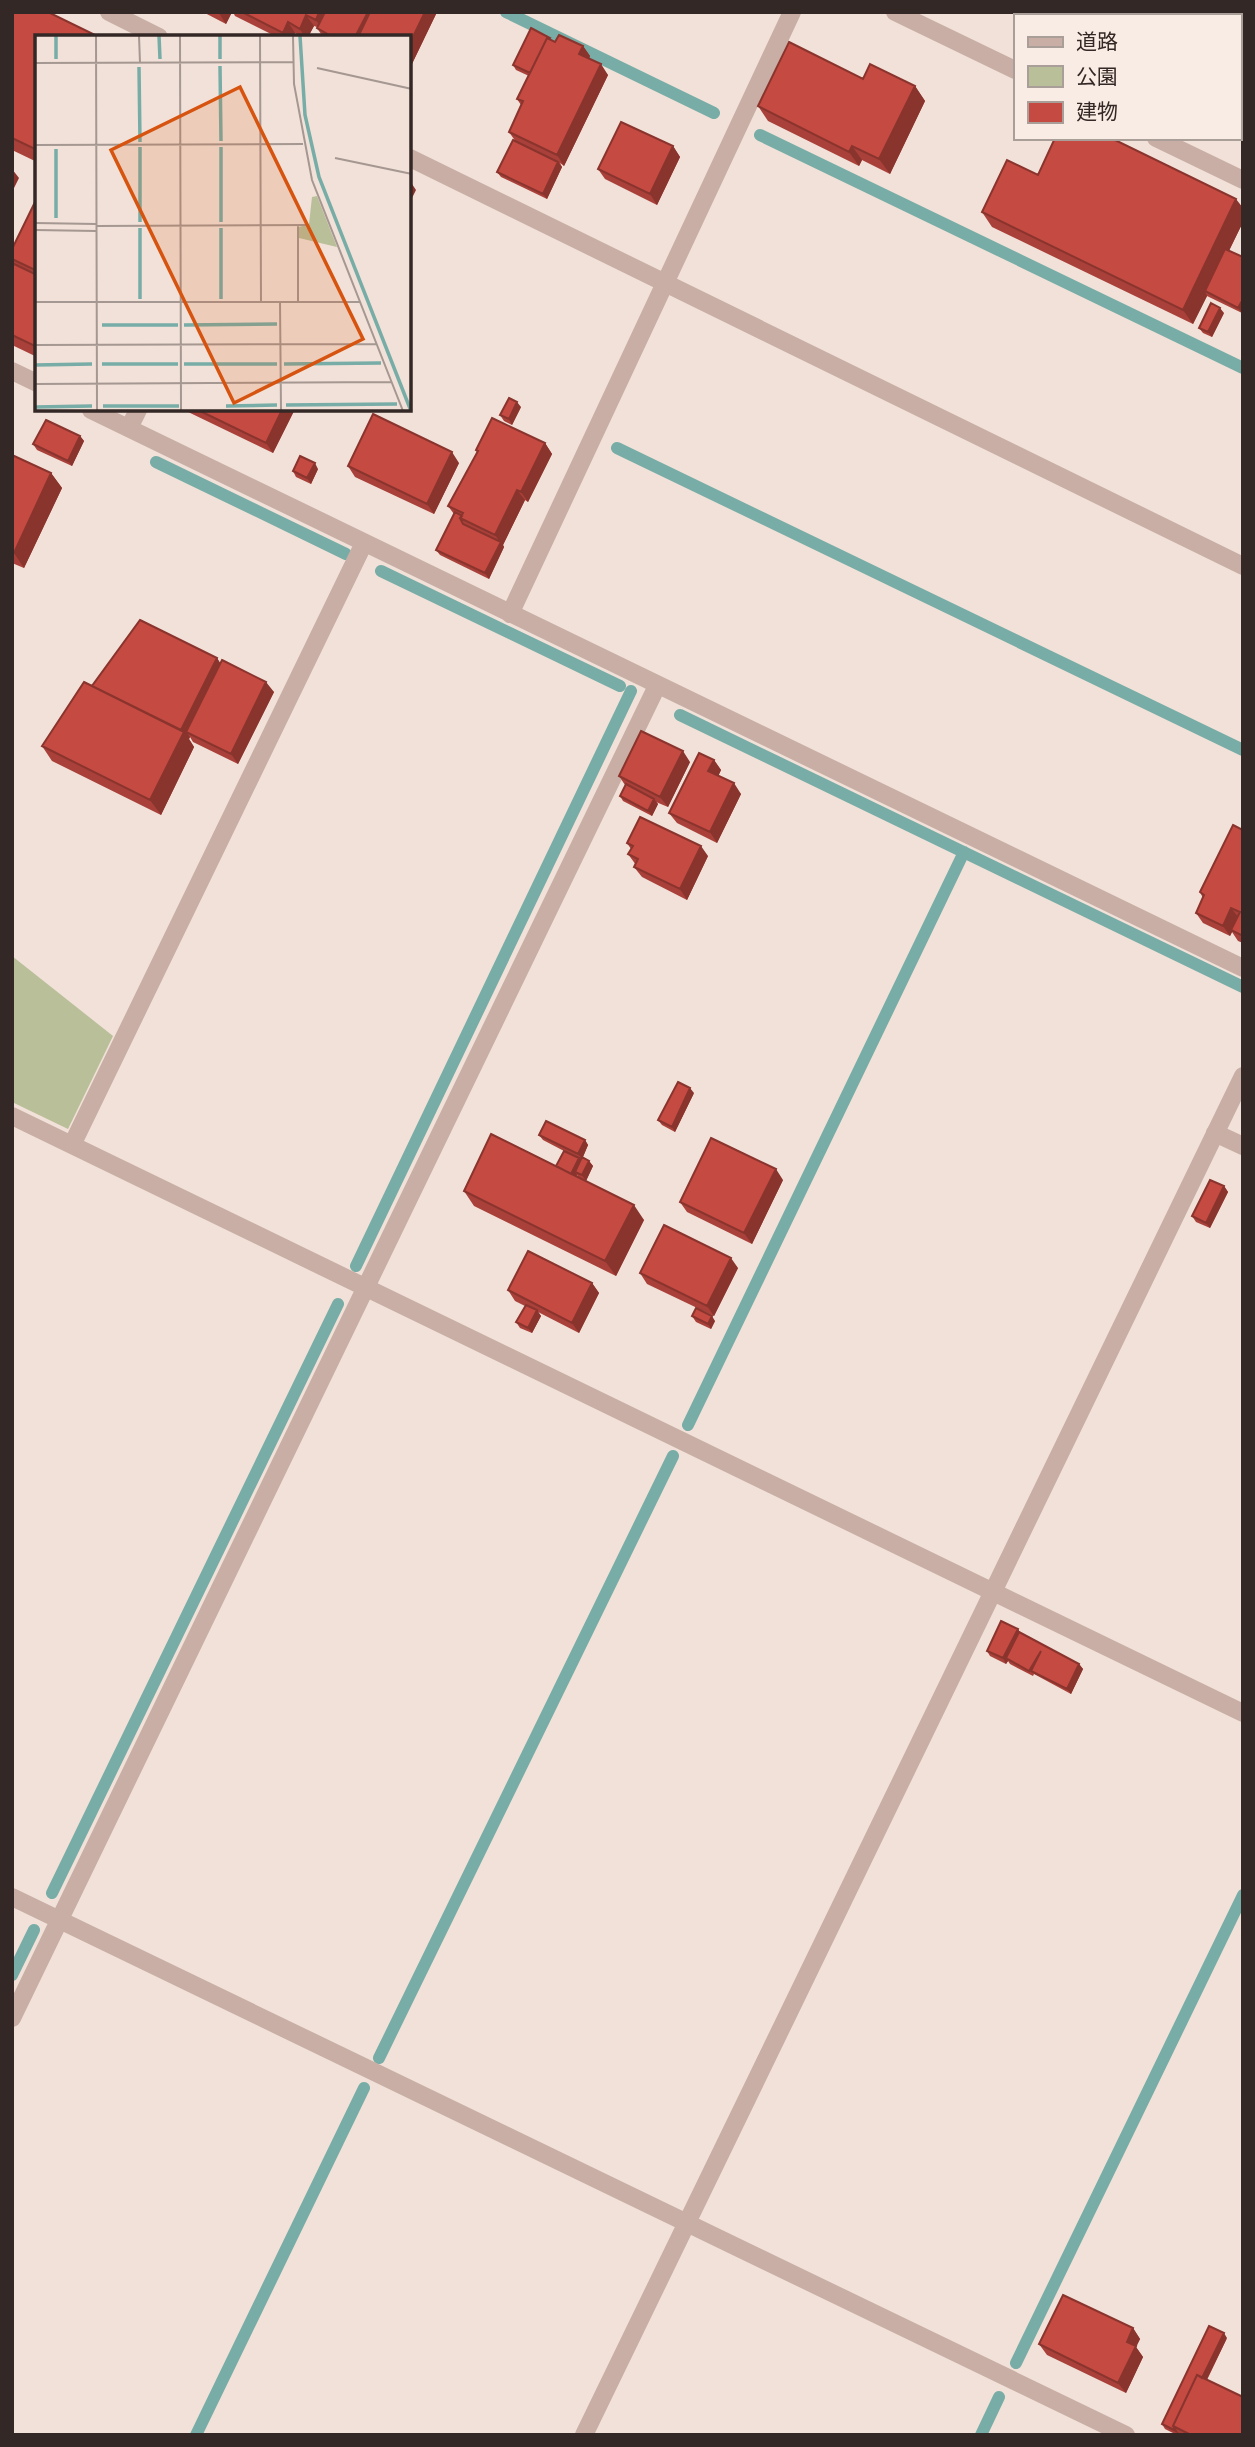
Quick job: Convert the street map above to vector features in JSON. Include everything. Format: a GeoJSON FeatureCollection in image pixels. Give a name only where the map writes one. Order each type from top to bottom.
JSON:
{"type":"FeatureCollection","features":[{"type":"Feature","properties":{"kind":"street"},"geometry":{"type":"LineString","coordinates":[[109,12],[155,35]]}},
{"type":"Feature","properties":{"kind":"street"},"geometry":{"type":"LineString","coordinates":[[510,614],[792,12]]}},
{"type":"Feature","properties":{"kind":"street"},"geometry":{"type":"LineString","coordinates":[[895,12],[1014,71]]}},
{"type":"Feature","properties":{"kind":"street"},"geometry":{"type":"LineString","coordinates":[[1160,140],[1243,180]]}},
{"type":"Feature","properties":{"kind":"street"},"geometry":{"type":"LineString","coordinates":[[411,158],[1243,566]]}},
{"type":"Feature","properties":{"kind":"street"},"geometry":{"type":"LineString","coordinates":[[12,371],[35,382]]}},
{"type":"Feature","properties":{"kind":"street"},"geometry":{"type":"LineString","coordinates":[[93,411],[1243,968]]}},
{"type":"Feature","properties":{"kind":"street"},"geometry":{"type":"LineString","coordinates":[[129,428],[138,411]]}},
{"type":"Feature","properties":{"kind":"street"},"geometry":{"type":"LineString","coordinates":[[72,1145],[364,543]]}},
{"type":"Feature","properties":{"kind":"street"},"geometry":{"type":"LineString","coordinates":[[12,2018],[657,686]]}},
{"type":"Feature","properties":{"kind":"street"},"geometry":{"type":"LineString","coordinates":[[584,2435],[1243,1076]]}},
{"type":"Feature","properties":{"kind":"street"},"geometry":{"type":"LineString","coordinates":[[12,1116],[1243,1713]]}},
{"type":"Feature","properties":{"kind":"street"},"geometry":{"type":"LineString","coordinates":[[1215,1133],[1243,1146]]}},
{"type":"Feature","properties":{"kind":"street"},"geometry":{"type":"LineString","coordinates":[[12,1898],[1126,2435]]}},
{"type":"Feature","properties":{"kind":"green space"},"geometry":{"type":"Polygon","coordinates":[[[12,956],[113,1036],[68,1129],[12,1102],[12,956]]]}},
{"type":"Feature","properties":{"kind":"building"},"geometry":{"type":"Polygon","coordinates":[[[12,12],[48,12],[95,35],[35,35],[35,149],[12,138],[12,12]]]}},
{"type":"Feature","properties":{"kind":"building"},"geometry":{"type":"Polygon","coordinates":[[[242,12],[319,12],[316,20],[306,15],[300,29],[288,22],[283,33],[242,12]]]}},
{"type":"Feature","properties":{"kind":"building"},"geometry":{"type":"Polygon","coordinates":[[[325,12],[368,12],[356,35],[329,35],[317,28],[325,12]]]}},
{"type":"Feature","properties":{"kind":"building"},"geometry":{"type":"Polygon","coordinates":[[[370,12],[425,12],[411,41],[411,35],[359,35],[370,12]]]}},
{"type":"Feature","properties":{"kind":"building"},"geometry":{"type":"Polygon","coordinates":[[[531,28],[550,38],[547,38],[530,73],[513,65],[531,28]]]}},
{"type":"Feature","properties":{"kind":"building"},"geometry":{"type":"Polygon","coordinates":[[[559,35],[583,46],[579,54],[601,64],[557,155],[509,132],[523,101],[517,99],[547,38],[555,42],[559,35]]]}},
{"type":"Feature","properties":{"kind":"building"},"geometry":{"type":"Polygon","coordinates":[[[789,42],[863,79],[870,64],[915,86],[879,159],[852,146],[849,152],[758,106],[789,42]]]}},
{"type":"Feature","properties":{"kind":"building"},"geometry":{"type":"Polygon","coordinates":[[[621,122],[673,146],[650,194],[598,169],[621,122]]]}},
{"type":"Feature","properties":{"kind":"building"},"geometry":{"type":"Polygon","coordinates":[[[513,140],[558,162],[543,194],[497,172],[513,140]]]}},
{"type":"Feature","properties":{"kind":"building"},"geometry":{"type":"Polygon","coordinates":[[[1054,140],[1115,140],[1236,199],[1183,310],[982,212],[1007,160],[1038,175],[1054,140]]]}},
{"type":"Feature","properties":{"kind":"building"},"geometry":{"type":"Polygon","coordinates":[[[35,202],[35,270],[12,259],[12,249],[35,202]]]}},
{"type":"Feature","properties":{"kind":"building"},"geometry":{"type":"Polygon","coordinates":[[[1225,249],[1243,257],[1243,299],[1238,308],[1205,291],[1225,249]]]}},
{"type":"Feature","properties":{"kind":"building"},"geometry":{"type":"Polygon","coordinates":[[[12,263],[35,274],[35,346],[12,335],[12,263]]]}},
{"type":"Feature","properties":{"kind":"building"},"geometry":{"type":"Polygon","coordinates":[[[1211,303],[1220,308],[1208,332],[1199,328],[1211,303]]]}},
{"type":"Feature","properties":{"kind":"building"},"geometry":{"type":"Polygon","coordinates":[[[509,398],[517,402],[509,419],[500,415],[509,398]]]}},
{"type":"Feature","properties":{"kind":"building"},"geometry":{"type":"Polygon","coordinates":[[[200,411],[282,411],[266,443],[200,411]]]}},
{"type":"Feature","properties":{"kind":"building"},"geometry":{"type":"Polygon","coordinates":[[[373,414],[452,452],[427,504],[348,466],[373,414]]]}},
{"type":"Feature","properties":{"kind":"building"},"geometry":{"type":"Polygon","coordinates":[[[492,418],[545,443],[521,492],[517,490],[495,535],[460,518],[463,513],[448,506],[478,451],[476,450],[492,418]]]}},
{"type":"Feature","properties":{"kind":"building"},"geometry":{"type":"Polygon","coordinates":[[[46,420],[80,436],[68,461],[33,444],[46,420]]]}},
{"type":"Feature","properties":{"kind":"building"},"geometry":{"type":"Polygon","coordinates":[[[12,455],[51,473],[14,553],[12,553],[12,455]]]}},
{"type":"Feature","properties":{"kind":"building"},"geometry":{"type":"Polygon","coordinates":[[[300,456],[315,463],[307,478],[293,471],[300,456]]]}},
{"type":"Feature","properties":{"kind":"building"},"geometry":{"type":"Polygon","coordinates":[[[455,512],[462,516],[460,518],[463,524],[501,542],[485,573],[436,550],[455,512]]]}},
{"type":"Feature","properties":{"kind":"building"},"geometry":{"type":"Polygon","coordinates":[[[140,620],[217,658],[181,730],[92,686],[140,620]]]}},
{"type":"Feature","properties":{"kind":"building"},"geometry":{"type":"Polygon","coordinates":[[[222,660],[266,682],[231,754],[186,732],[222,660]]]}},
{"type":"Feature","properties":{"kind":"building"},"geometry":{"type":"Polygon","coordinates":[[[84,682],[184,732],[150,800],[42,746],[84,682]]]}},
{"type":"Feature","properties":{"kind":"building"},"geometry":{"type":"Polygon","coordinates":[[[641,731],[683,751],[660,797],[619,776],[641,731]]]}},
{"type":"Feature","properties":{"kind":"building"},"geometry":{"type":"Polygon","coordinates":[[[699,753],[714,760],[708,771],[734,783],[710,832],[669,813],[699,753]]]}},
{"type":"Feature","properties":{"kind":"building"},"geometry":{"type":"Polygon","coordinates":[[[626,784],[654,799],[648,811],[620,796],[626,784]]]}},
{"type":"Feature","properties":{"kind":"building"},"geometry":{"type":"Polygon","coordinates":[[[640,817],[701,846],[680,889],[634,867],[638,859],[628,854],[633,846],[627,843],[640,817]]]}},
{"type":"Feature","properties":{"kind":"building"},"geometry":{"type":"Polygon","coordinates":[[[1233,825],[1243,830],[1243,936],[1231,930],[1240,912],[1231,908],[1223,926],[1196,913],[1204,895],[1200,892],[1233,825]]]}},
{"type":"Feature","properties":{"kind":"building"},"geometry":{"type":"Polygon","coordinates":[[[678,1082],[690,1088],[672,1127],[658,1120],[678,1082]]]}},
{"type":"Feature","properties":{"kind":"building"},"geometry":{"type":"Polygon","coordinates":[[[546,1121],[585,1140],[578,1154],[539,1135],[546,1121]]]}},
{"type":"Feature","properties":{"kind":"building"},"geometry":{"type":"Polygon","coordinates":[[[491,1134],[634,1205],[605,1261],[464,1191],[491,1134]]]}},
{"type":"Feature","properties":{"kind":"building"},"geometry":{"type":"Polygon","coordinates":[[[711,1138],[776,1169],[744,1233],[680,1202],[711,1138]]]}},
{"type":"Feature","properties":{"kind":"building"},"geometry":{"type":"Polygon","coordinates":[[[564,1151],[579,1158],[571,1174],[556,1166],[564,1151]]]}},
{"type":"Feature","properties":{"kind":"building"},"geometry":{"type":"Polygon","coordinates":[[[582,1157],[589,1161],[582,1175],[575,1172],[582,1157]]]}},
{"type":"Feature","properties":{"kind":"building"},"geometry":{"type":"Polygon","coordinates":[[[1210,1180],[1224,1186],[1206,1223],[1192,1216],[1210,1180]]]}},
{"type":"Feature","properties":{"kind":"building"},"geometry":{"type":"Polygon","coordinates":[[[664,1225],[731,1258],[707,1306],[640,1273],[664,1225]]]}},
{"type":"Feature","properties":{"kind":"building"},"geometry":{"type":"Polygon","coordinates":[[[528,1251],[592,1283],[572,1323],[508,1290],[528,1251]]]}},
{"type":"Feature","properties":{"kind":"building"},"geometry":{"type":"Polygon","coordinates":[[[526,1305],[537,1310],[528,1328],[516,1322],[526,1305]]]}},
{"type":"Feature","properties":{"kind":"building"},"geometry":{"type":"Polygon","coordinates":[[[696,1308],[712,1316],[708,1324],[692,1316],[696,1308]]]}},
{"type":"Feature","properties":{"kind":"building"},"geometry":{"type":"Polygon","coordinates":[[[1001,1621],[1018,1629],[1003,1658],[987,1651],[1001,1621]]]}},
{"type":"Feature","properties":{"kind":"building"},"geometry":{"type":"Polygon","coordinates":[[[1019,1632],[1079,1664],[1067,1689],[1031,1671],[1041,1651],[1029,1671],[1006,1658],[1019,1632]]]}},
{"type":"Feature","properties":{"kind":"building"},"geometry":{"type":"Polygon","coordinates":[[[1063,2295],[1133,2328],[1127,2342],[1136,2346],[1118,2383],[1039,2344],[1063,2295]]]}},
{"type":"Feature","properties":{"kind":"building"},"geometry":{"type":"Polygon","coordinates":[[[1209,2326],[1224,2333],[1202,2378],[1197,2375],[1173,2426],[1176,2431],[1162,2424],[1209,2326]]]}},
{"type":"Feature","properties":{"kind":"building"},"geometry":{"type":"Polygon","coordinates":[[[1197,2375],[1243,2397],[1243,2435],[1191,2435],[1173,2426],[1197,2375]]]}},
{"type":"Feature","properties":{"kind":"waterway"},"geometry":{"type":"LineString","coordinates":[[506,12],[714,113]]}},
{"type":"Feature","properties":{"kind":"waterway"},"geometry":{"type":"LineString","coordinates":[[760,135],[1243,368]]}},
{"type":"Feature","properties":{"kind":"waterway"},"geometry":{"type":"LineString","coordinates":[[617,448],[1243,750]]}},
{"type":"Feature","properties":{"kind":"waterway"},"geometry":{"type":"LineString","coordinates":[[156,462],[346,554]]}},
{"type":"Feature","properties":{"kind":"waterway"},"geometry":{"type":"LineString","coordinates":[[381,571],[620,686]]}},
{"type":"Feature","properties":{"kind":"waterway"},"geometry":{"type":"LineString","coordinates":[[356,1266],[631,691]]}},
{"type":"Feature","properties":{"kind":"waterway"},"geometry":{"type":"LineString","coordinates":[[680,715],[1243,987]]}},
{"type":"Feature","properties":{"kind":"waterway"},"geometry":{"type":"LineString","coordinates":[[688,1425],[964,852]]}},
{"type":"Feature","properties":{"kind":"waterway"},"geometry":{"type":"LineString","coordinates":[[52,1893],[338,1304]]}},
{"type":"Feature","properties":{"kind":"waterway"},"geometry":{"type":"LineString","coordinates":[[379,2058],[673,1456]]}},
{"type":"Feature","properties":{"kind":"waterway"},"geometry":{"type":"LineString","coordinates":[[1016,2363],[1243,1895]]}},
{"type":"Feature","properties":{"kind":"waterway"},"geometry":{"type":"LineString","coordinates":[[12,1975],[34,1930]]}},
{"type":"Feature","properties":{"kind":"waterway"},"geometry":{"type":"LineString","coordinates":[[196,2435],[364,2088]]}},
{"type":"Feature","properties":{"kind":"waterway"},"geometry":{"type":"LineString","coordinates":[[981,2435],[999,2397]]}}]}
